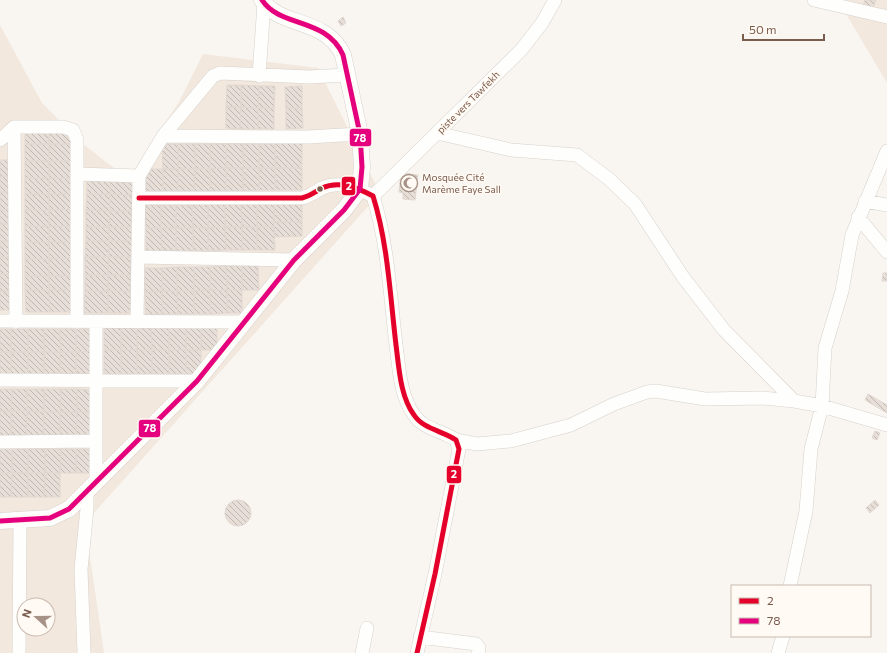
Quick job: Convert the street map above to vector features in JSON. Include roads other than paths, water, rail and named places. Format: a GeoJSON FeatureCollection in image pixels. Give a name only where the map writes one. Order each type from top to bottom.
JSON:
{"type":"FeatureCollection","features":[{"type":"Feature","properties":{"kind":"street","name":"piste vers Tawfekh"},"geometry":{"type":"LineString","coordinates":[[366,192],[437,133],[522,48],[542,23],[555,0]]}},
{"type":"Feature","properties":{"kind":"street"},"geometry":{"type":"LineString","coordinates":[[814,0],[887,16]]}},
{"type":"Feature","properties":{"kind":"street"},"geometry":{"type":"LineString","coordinates":[[263,2],[280,15],[328,34],[339,46],[343,56],[360,134],[362,166],[366,192],[385,249],[400,373],[411,410],[420,421],[456,440],[477,444],[511,441],[539,432],[571,425],[614,404],[647,392],[656,391],[705,399],[762,398],[794,401],[822,406],[887,425]]}},
{"type":"Feature","properties":{"kind":"street"},"geometry":{"type":"LineString","coordinates":[[260,76],[263,2]]}},
{"type":"Feature","properties":{"kind":"street"},"geometry":{"type":"LineString","coordinates":[[137,322],[139,176],[163,136],[213,76],[220,73],[260,76],[309,77],[347,75]]}},
{"type":"Feature","properties":{"kind":"street"},"geometry":{"type":"LineString","coordinates":[[0,140],[14,127],[72,128],[77,140],[77,322]]}},
{"type":"Feature","properties":{"kind":"street"},"geometry":{"type":"LineString","coordinates":[[14,127],[16,322]]}},
{"type":"Feature","properties":{"kind":"street"},"geometry":{"type":"LineString","coordinates":[[437,133],[511,150],[577,155],[609,179],[636,204],[683,276],[724,330],[794,401]]}},
{"type":"Feature","properties":{"kind":"street"},"geometry":{"type":"LineString","coordinates":[[163,136],[308,137],[360,134]]}},
{"type":"Feature","properties":{"kind":"street"},"geometry":{"type":"LineString","coordinates":[[790,585],[806,511],[811,449],[822,406],[825,348],[842,291],[852,235],[865,201],[881,174],[887,151]]}},
{"type":"Feature","properties":{"kind":"street"},"geometry":{"type":"LineString","coordinates":[[77,174],[139,176]]}},
{"type":"Feature","properties":{"kind":"street"},"geometry":{"type":"LineString","coordinates":[[139,198],[302,198],[328,186],[344,185],[366,192]]}},
{"type":"Feature","properties":{"kind":"street"},"geometry":{"type":"LineString","coordinates":[[0,521],[50,518],[69,509],[197,381],[294,260],[344,210],[366,192]]}},
{"type":"Feature","properties":{"kind":"street"},"geometry":{"type":"LineString","coordinates":[[865,201],[887,205]]}},
{"type":"Feature","properties":{"kind":"street"},"geometry":{"type":"LineString","coordinates":[[858,217],[887,252]]}},
{"type":"Feature","properties":{"kind":"street"},"geometry":{"type":"LineString","coordinates":[[139,257],[294,260]]}},
{"type":"Feature","properties":{"kind":"street"},"geometry":{"type":"LineString","coordinates":[[0,321],[244,322]]}},
{"type":"Feature","properties":{"kind":"street"},"geometry":{"type":"LineString","coordinates":[[84,653],[81,569],[95,441],[96,322]]}},
{"type":"Feature","properties":{"kind":"street"},"geometry":{"type":"LineString","coordinates":[[0,380],[197,381]]}},
{"type":"Feature","properties":{"kind":"street"},"geometry":{"type":"LineString","coordinates":[[417,653],[436,574],[460,455],[456,440]]}},
{"type":"Feature","properties":{"kind":"street"},"geometry":{"type":"LineString","coordinates":[[0,442],[95,441]]}},
{"type":"Feature","properties":{"kind":"street"},"geometry":{"type":"LineString","coordinates":[[19,653],[20,520]]}},
{"type":"Feature","properties":{"kind":"street"},"geometry":{"type":"LineString","coordinates":[[362,653],[367,628]]}},
{"type":"Feature","properties":{"kind":"street"},"geometry":{"type":"LineString","coordinates":[[778,653],[783,637]]}},
{"type":"Feature","properties":{"kind":"street"},"geometry":{"type":"LineString","coordinates":[[420,638],[476,644],[479,648],[478,653]]}},
{"type":"Feature","properties":{"kind":"place","name":"Mosquée Cité Marème Faye Sall"},"geometry":{"type":"Point","coordinates":[409,183]}}]}
